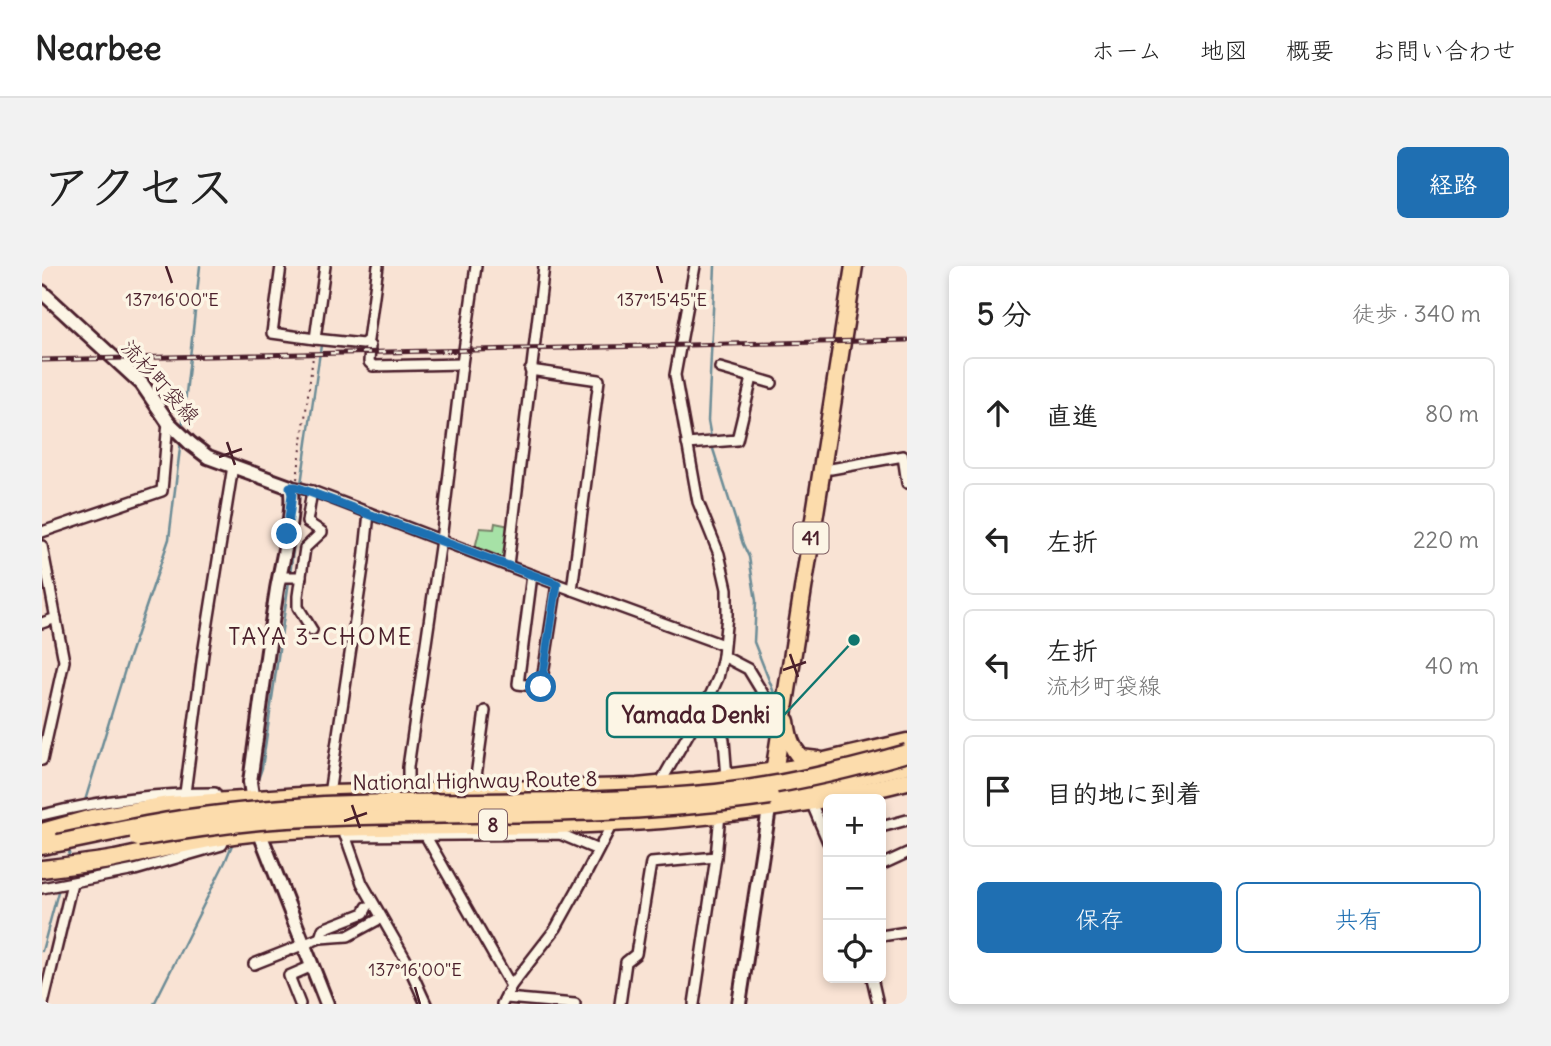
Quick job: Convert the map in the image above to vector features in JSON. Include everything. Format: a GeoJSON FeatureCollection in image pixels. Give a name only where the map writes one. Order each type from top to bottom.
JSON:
{"type":"FeatureCollection","features":[{"type":"Feature","properties":{"kind":"highway","name":"41"},"geometry":{"type":"LineString","coordinates":[[769,809],[854,266]]}},
{"type":"Feature","properties":{"kind":"highway"},"geometry":{"type":"LineString","coordinates":[[784,711],[788,739],[794,750],[801,758],[824,760]]}},
{"type":"Feature","properties":{"kind":"highway","name":"8"},"geometry":{"type":"LineString","coordinates":[[42,832],[92,818],[169,805],[330,794],[659,785],[727,778],[774,771],[907,742]]}},
{"type":"Feature","properties":{"kind":"highway","name":"National Highway Route 8"},"geometry":{"type":"LineString","coordinates":[[42,846],[182,819],[260,809],[326,805],[580,800],[717,792],[782,783],[907,753]]}},
{"type":"Feature","properties":{"kind":"highway","name":"National Highway Route 8"},"geometry":{"type":"LineString","coordinates":[[42,858],[188,830],[259,821],[601,811],[717,804],[816,787],[907,765]]}},
{"type":"Feature","properties":{"kind":"highway","name":"8"},"geometry":{"type":"LineString","coordinates":[[42,869],[114,859],[258,832],[424,831],[720,814],[811,802],[907,781]]}},
{"type":"Feature","properties":{"kind":"main road","name":"流杉町袋線"},"geometry":{"type":"LineString","coordinates":[[42,292],[142,384],[171,425],[191,444],[208,457],[293,487]]}},
{"type":"Feature","properties":{"kind":"main road"},"geometry":{"type":"LineString","coordinates":[[293,487],[250,782],[258,832],[327,1004]]}},
{"type":"Feature","properties":{"kind":"main road"},"geometry":{"type":"LineString","coordinates":[[739,1004],[769,809]]}},
{"type":"Feature","properties":{"kind":"street"},"geometry":{"type":"LineString","coordinates":[[281,266],[272,333],[363,344],[368,340],[378,266]]}},
{"type":"Feature","properties":{"kind":"street"},"geometry":{"type":"LineString","coordinates":[[316,339],[325,266]]}},
{"type":"Feature","properties":{"kind":"street"},"geometry":{"type":"LineString","coordinates":[[408,793],[408,767],[441,540],[476,266]]}},
{"type":"Feature","properties":{"kind":"street"},"geometry":{"type":"LineString","coordinates":[[508,565],[544,266]]}},
{"type":"Feature","properties":{"kind":"street"},"geometry":{"type":"LineString","coordinates":[[659,785],[718,678],[727,615],[727,589],[719,554],[698,502],[675,374],[695,266]]}},
{"type":"Feature","properties":{"kind":"street"},"geometry":{"type":"LineString","coordinates":[[366,342],[370,346],[369,362],[373,366],[462,364]]}},
{"type":"Feature","properties":{"kind":"street"},"geometry":{"type":"LineString","coordinates":[[720,368],[772,383]]}},
{"type":"Feature","properties":{"kind":"street"},"geometry":{"type":"LineString","coordinates":[[530,370],[599,380],[572,590]]}},
{"type":"Feature","properties":{"kind":"street"},"geometry":{"type":"LineString","coordinates":[[687,444],[737,440],[752,377]]}},
{"type":"Feature","properties":{"kind":"street"},"geometry":{"type":"LineString","coordinates":[[42,531],[162,491],[171,425]]}},
{"type":"Feature","properties":{"kind":"street"},"geometry":{"type":"LineString","coordinates":[[822,469],[903,456],[907,483]]}},
{"type":"Feature","properties":{"kind":"street"},"geometry":{"type":"LineString","coordinates":[[185,793],[203,654],[233,466]]}},
{"type":"Feature","properties":{"kind":"street"},"geometry":{"type":"LineString","coordinates":[[293,487],[312,491],[723,645]]}},
{"type":"Feature","properties":{"kind":"street"},"geometry":{"type":"LineString","coordinates":[[312,491],[307,522],[322,532],[305,548],[298,577],[298,607],[312,630]]}},
{"type":"Feature","properties":{"kind":"street"},"geometry":{"type":"LineString","coordinates":[[330,794],[369,513]]}},
{"type":"Feature","properties":{"kind":"street"},"geometry":{"type":"LineString","coordinates":[[42,546],[44,569],[64,662],[43,755]]}},
{"type":"Feature","properties":{"kind":"street"},"geometry":{"type":"LineString","coordinates":[[532,575],[518,684],[541,687],[557,584]]}},
{"type":"Feature","properties":{"kind":"street"},"geometry":{"type":"LineString","coordinates":[[282,577],[298,577]]}},
{"type":"Feature","properties":{"kind":"street"},"geometry":{"type":"LineString","coordinates":[[42,623],[55,618]]}},
{"type":"Feature","properties":{"kind":"street"},"geometry":{"type":"LineString","coordinates":[[723,656],[748,669],[771,705],[784,711]]}},
{"type":"Feature","properties":{"kind":"street"},"geometry":{"type":"LineString","coordinates":[[711,695],[724,740],[727,778]]}},
{"type":"Feature","properties":{"kind":"street"},"geometry":{"type":"LineString","coordinates":[[474,791],[485,711]]}},
{"type":"Feature","properties":{"kind":"street"},"geometry":{"type":"LineString","coordinates":[[42,815],[101,803],[185,793],[215,793],[219,802]]}},
{"type":"Feature","properties":{"kind":"street"},"geometry":{"type":"LineString","coordinates":[[811,802],[823,830]]}},
{"type":"Feature","properties":{"kind":"street"},"geometry":{"type":"LineString","coordinates":[[694,1004],[720,814]]}},
{"type":"Feature","properties":{"kind":"street"},"geometry":{"type":"LineString","coordinates":[[886,826],[907,820]]}},
{"type":"Feature","properties":{"kind":"street"},"geometry":{"type":"LineString","coordinates":[[575,1004],[504,1001],[511,986],[556,928],[613,822]]}},
{"type":"Feature","properties":{"kind":"street"},"geometry":{"type":"LineString","coordinates":[[424,831],[560,834],[598,850]]}},
{"type":"Feature","properties":{"kind":"street"},"geometry":{"type":"LineString","coordinates":[[424,831],[511,986]]}},
{"type":"Feature","properties":{"kind":"street"},"geometry":{"type":"LineString","coordinates":[[344,832],[362,883],[405,958],[426,1004]]}},
{"type":"Feature","properties":{"kind":"street"},"geometry":{"type":"LineString","coordinates":[[42,888],[135,870],[222,845],[226,836]]}},
{"type":"Feature","properties":{"kind":"street"},"geometry":{"type":"LineString","coordinates":[[886,863],[907,853]]}},
{"type":"Feature","properties":{"kind":"street"},"geometry":{"type":"LineString","coordinates":[[620,1004],[626,961],[636,954],[650,863],[716,858]]}},
{"type":"Feature","properties":{"kind":"street"},"geometry":{"type":"LineString","coordinates":[[43,1004],[72,883]]}},
{"type":"Feature","properties":{"kind":"street"},"geometry":{"type":"LineString","coordinates":[[320,938],[323,929],[364,913],[367,907]]}},
{"type":"Feature","properties":{"kind":"street"},"geometry":{"type":"LineString","coordinates":[[254,964],[320,938],[348,936],[381,918]]}},
{"type":"Feature","properties":{"kind":"street"},"geometry":{"type":"LineString","coordinates":[[886,935],[907,932]]}},
{"type":"Feature","properties":{"kind":"street"},"geometry":{"type":"LineString","coordinates":[[300,1004],[289,975],[312,966]]}},
{"type":"Feature","properties":{"kind":"street"},"geometry":{"type":"LineString","coordinates":[[873,983],[878,1004]]}},
{"type":"Feature","properties":{"kind":"path"},"geometry":{"type":"LineString","coordinates":[[293,487],[316,339]]}},
{"type":"Feature","properties":{"kind":"green space"},"geometry":{"type":"Polygon","coordinates":[[[495,523],[510,526],[507,556],[502,559],[475,548],[480,528],[494,529],[495,523]]]}},
{"type":"Feature","properties":{"kind":"waterway"},"geometry":{"type":"LineString","coordinates":[[182,430],[200,266]]}},
{"type":"Feature","properties":{"kind":"waterway"},"geometry":{"type":"LineString","coordinates":[[715,266],[708,421],[713,449],[749,557],[756,601],[754,642],[778,703]]}},
{"type":"Feature","properties":{"kind":"waterway"},"geometry":{"type":"LineString","coordinates":[[301,484],[321,345]]}},
{"type":"Feature","properties":{"kind":"waterway"},"geometry":{"type":"LineString","coordinates":[[84,804],[127,663],[169,539],[181,440]]}},
{"type":"Feature","properties":{"kind":"waterway"},"geometry":{"type":"LineString","coordinates":[[290,575],[300,491]]}},
{"type":"Feature","properties":{"kind":"waterway"},"geometry":{"type":"LineString","coordinates":[[256,785],[262,768],[289,581]]}},
{"type":"Feature","properties":{"kind":"waterway"},"geometry":{"type":"LineString","coordinates":[[820,806],[823,814]]}},
{"type":"Feature","properties":{"kind":"waterway"},"geometry":{"type":"LineString","coordinates":[[154,1004],[234,840]]}},
{"type":"Feature","properties":{"kind":"waterway"},"geometry":{"type":"LineString","coordinates":[[67,861],[71,847]]}},
{"type":"Feature","properties":{"kind":"waterway"},"geometry":{"type":"LineString","coordinates":[[42,951],[59,888]]}},
{"type":"Feature","properties":{"kind":"waterway"},"geometry":{"type":"LineString","coordinates":[[878,983],[883,1004]]}},
{"type":"Feature","properties":{"kind":"railway"},"geometry":{"type":"LineString","coordinates":[[42,360],[907,340]]}},
{"type":"Feature","properties":{"kind":"place","name":"Yamada Denki"},"geometry":{"type":"Point","coordinates":[854,640]}},
{"type":"Feature","properties":{"kind":"district","name":"TAYA 3-CHOME"},"geometry":{"type":"Point","coordinates":[321,637]}},
{"type":"Feature","properties":{"kind":"route"},"geometry":{"type":"LineString","coordinates":[[287,534],[292,494],[290,487],[296,487],[557,584],[541,687]]}}]}
